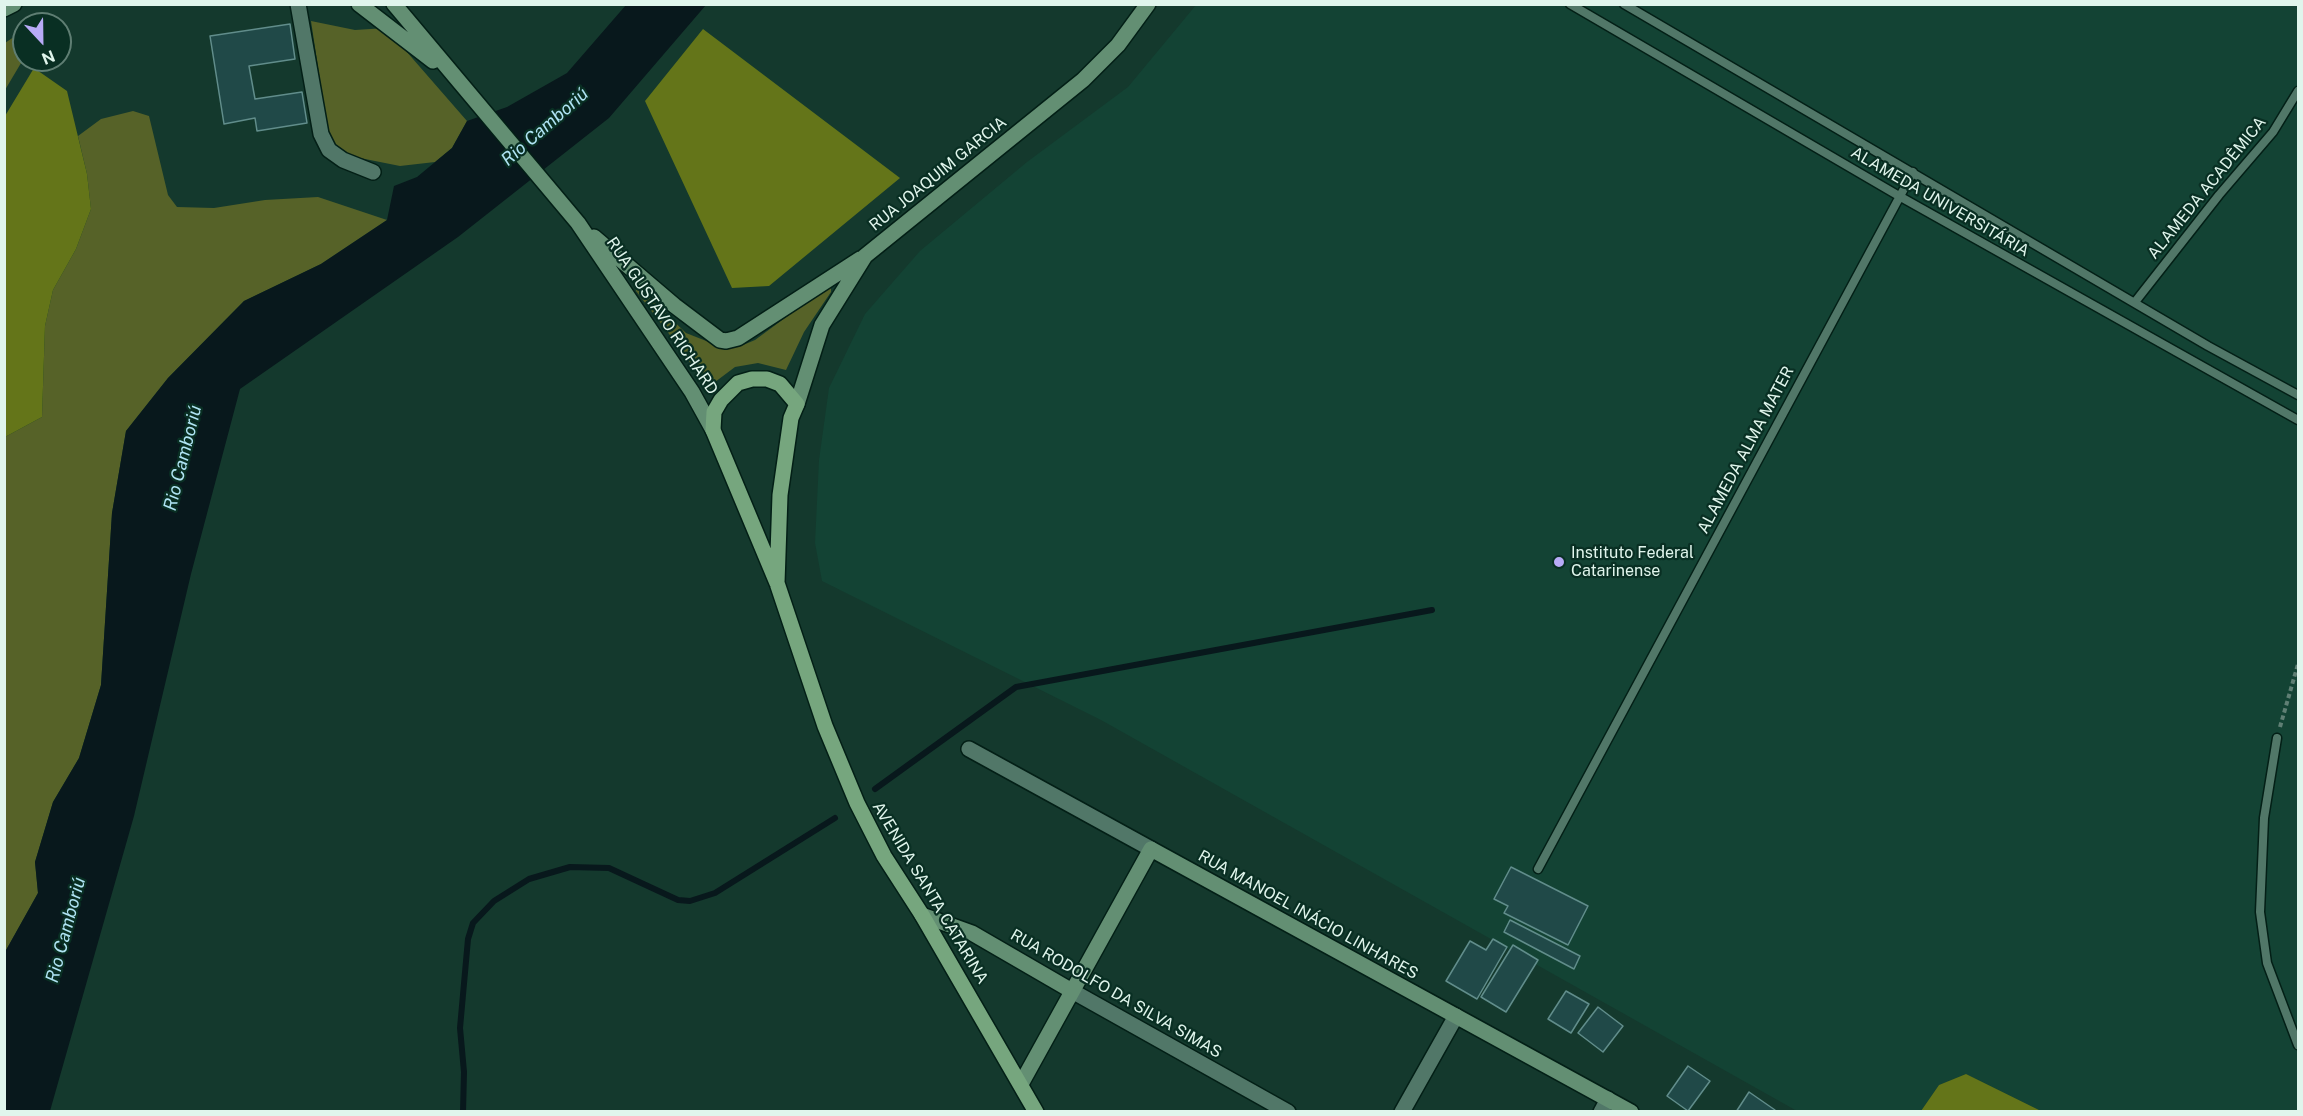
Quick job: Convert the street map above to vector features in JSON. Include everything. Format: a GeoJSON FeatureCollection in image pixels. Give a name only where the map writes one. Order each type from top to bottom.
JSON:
{"type":"FeatureCollection","features":[{"type":"Feature","properties":{"kind":"main road"},"geometry":{"type":"LineString","coordinates":[[4,9],[14,4]]}},
{"type":"Feature","properties":{"kind":"main road","name":"RUA GUSTAVO RICHARD"},"geometry":{"type":"LineString","coordinates":[[359,4],[456,78]]}},
{"type":"Feature","properties":{"kind":"main road","name":"RUA GUSTAVO RICHARD"},"geometry":{"type":"LineString","coordinates":[[394,4],[578,223],[692,392],[713,430]]}},
{"type":"Feature","properties":{"kind":"main road","name":"RUA JOAQUIM GARCIA"},"geometry":{"type":"LineString","coordinates":[[797,404],[822,325],[865,256],[1083,80],[1118,45],[1148,4]]}},
{"type":"Feature","properties":{"kind":"main road","name":"RUA GUSTAVO RICHARD"},"geometry":{"type":"LineString","coordinates":[[578,223],[675,306],[720,340],[726,341],[738,338],[865,256]]}},
{"type":"Feature","properties":{"kind":"main road"},"geometry":{"type":"LineString","coordinates":[[713,430],[714,412],[728,390],[738,383],[752,379],[767,379],[780,384],[797,404]]}},
{"type":"Feature","properties":{"kind":"main road","name":"AVENIDA SANTA CATARINA"},"geometry":{"type":"LineString","coordinates":[[777,583],[780,495],[791,418],[797,404]]}},
{"type":"Feature","properties":{"kind":"main road","name":"AVENIDA SANTA CATARINA"},"geometry":{"type":"LineString","coordinates":[[713,430],[777,583],[825,726],[857,803],[884,856],[922,915],[1036,1112]]}},
{"type":"Feature","properties":{"kind":"main road"},"geometry":{"type":"LineString","coordinates":[[1021,1084],[1151,849]]}},
{"type":"Feature","properties":{"kind":"main road","name":"RUA MANOEL INÁCIO LINHARES"},"geometry":{"type":"LineString","coordinates":[[1151,849],[1456,1016],[1605,1105],[1631,1112]]}},
{"type":"Feature","properties":{"kind":"main road","name":"RUA RODOLFO DA SILVA SIMAS"},"geometry":{"type":"LineString","coordinates":[[922,915],[972,933],[1072,991]]}},
{"type":"Feature","properties":{"kind":"street"},"geometry":{"type":"LineString","coordinates":[[298,4],[321,134],[329,150],[343,160],[373,172]]}},
{"type":"Feature","properties":{"kind":"street","name":"RUA MANOEL INÁCIO LINHARES"},"geometry":{"type":"LineString","coordinates":[[969,749],[1151,849]]}},
{"type":"Feature","properties":{"kind":"street","name":"RUA RODOLFO DA SILVA SIMAS"},"geometry":{"type":"LineString","coordinates":[[1072,991],[1288,1112]]}},
{"type":"Feature","properties":{"kind":"street"},"geometry":{"type":"LineString","coordinates":[[1402,1112],[1456,1016]]}},
{"type":"Feature","properties":{"kind":"lane","name":"ALAMEDA UNIVERSITÁRIA"},"geometry":{"type":"LineString","coordinates":[[1570,4],[1899,196],[2298,420]]}},
{"type":"Feature","properties":{"kind":"lane","name":"ALAMEDA UNIVERSITÁRIA"},"geometry":{"type":"LineString","coordinates":[[1624,4],[2298,395]]}},
{"type":"Feature","properties":{"kind":"lane","name":"ALAMEDA ACADÊMICA"},"geometry":{"type":"LineString","coordinates":[[2135,302],[2219,195],[2273,132],[2298,91]]}},
{"type":"Feature","properties":{"kind":"lane","name":"ALAMEDA ALMA MATER"},"geometry":{"type":"LineString","coordinates":[[1538,869],[1913,172]]}},
{"type":"Feature","properties":{"kind":"lane"},"geometry":{"type":"LineString","coordinates":[[2277,738],[2264,818],[2260,912],[2267,963],[2298,1045]]}},
{"type":"Feature","properties":{"kind":"path"},"geometry":{"type":"LineString","coordinates":[[2277,738],[2298,664]]}},
{"type":"Feature","properties":{"kind":"shaded area","name":"Instituto Federal Catarinense"},"geometry":{"type":"Polygon","coordinates":[[[1196,5],[2298,5],[2298,1111],[2041,1111],[1966,1074],[1939,1085],[1921,1111],[1797,1111],[1101,720],[822,581],[815,543],[819,460],[829,388],[865,314],[920,251],[1027,162],[1128,87],[1196,5]]]}},
{"type":"Feature","properties":{"kind":"shaded area"},"geometry":{"type":"Polygon","coordinates":[[[311,21],[355,30],[386,28],[467,121],[452,148],[435,162],[400,166],[340,154],[329,140],[311,21]]]}},
{"type":"Feature","properties":{"kind":"shaded area"},"geometry":{"type":"Polygon","coordinates":[[[12,38],[12,72],[16,72],[5,90],[5,43],[12,38]]]}},
{"type":"Feature","properties":{"kind":"shaded area"},"geometry":{"type":"Polygon","coordinates":[[[133,111],[149,116],[168,195],[177,207],[214,208],[265,200],[318,197],[387,220],[321,264],[244,301],[168,378],[126,431],[112,513],[101,685],[79,758],[53,802],[35,862],[38,893],[5,952],[5,437],[42,417],[45,326],[53,290],[76,249],[91,209],[87,174],[78,136],[101,119],[133,111]]]}},
{"type":"Feature","properties":{"kind":"shaded area"},"geometry":{"type":"Polygon","coordinates":[[[635,284],[686,333],[719,346],[743,345],[755,340],[831,284],[831,292],[804,332],[786,370],[758,363],[735,367],[715,382],[708,393],[686,356],[636,291],[635,284]]]}},
{"type":"Feature","properties":{"kind":"green space"},"geometry":{"type":"Polygon","coordinates":[[[703,29],[900,178],[769,286],[732,288],[645,101],[703,29]]]}},
{"type":"Feature","properties":{"kind":"green space"},"geometry":{"type":"Polygon","coordinates":[[[32,72],[40,72],[67,91],[87,174],[91,209],[76,249],[53,290],[45,326],[42,417],[5,437],[5,116],[32,72]]]}},
{"type":"Feature","properties":{"kind":"green space"},"geometry":{"type":"Polygon","coordinates":[[[1966,1074],[2041,1111],[1921,1111],[1939,1085],[1966,1074]]]}},
{"type":"Feature","properties":{"kind":"water","name":"Rio Camboriú"},"geometry":{"type":"Polygon","coordinates":[[[626,5],[706,5],[609,118],[458,237],[240,389],[191,574],[134,816],[50,1111],[5,1112],[5,952],[38,893],[35,862],[53,802],[79,758],[101,685],[112,513],[126,431],[168,378],[244,301],[321,264],[387,220],[394,186],[417,177],[452,148],[467,121],[507,107],[567,73],[626,5]]]}},
{"type":"Feature","properties":{"kind":"building"},"geometry":{"type":"Polygon","coordinates":[[[290,24],[295,59],[249,66],[255,99],[302,92],[307,123],[257,131],[255,118],[224,124],[210,36],[290,24]]]}},
{"type":"Feature","properties":{"kind":"building"},"geometry":{"type":"Polygon","coordinates":[[[1511,867],[1588,906],[1568,945],[1504,913],[1508,906],[1494,899],[1511,867]]]}},
{"type":"Feature","properties":{"kind":"building"},"geometry":{"type":"Polygon","coordinates":[[[1510,920],[1580,956],[1574,969],[1504,932],[1510,920]]]}},
{"type":"Feature","properties":{"kind":"building"},"geometry":{"type":"Polygon","coordinates":[[[1493,939],[1507,947],[1477,999],[1446,981],[1470,941],[1486,950],[1493,939]]]}},
{"type":"Feature","properties":{"kind":"building"},"geometry":{"type":"Polygon","coordinates":[[[1513,945],[1538,960],[1506,1012],[1481,997],[1513,945]]]}},
{"type":"Feature","properties":{"kind":"building"},"geometry":{"type":"Polygon","coordinates":[[[1566,991],[1589,1004],[1571,1033],[1548,1019],[1566,991]]]}},
{"type":"Feature","properties":{"kind":"building"},"geometry":{"type":"Polygon","coordinates":[[[1598,1007],[1623,1026],[1603,1052],[1578,1033],[1598,1007]]]}},
{"type":"Feature","properties":{"kind":"building"},"geometry":{"type":"Polygon","coordinates":[[[1688,1066],[1710,1081],[1688,1111],[1667,1096],[1688,1066]]]}},
{"type":"Feature","properties":{"kind":"building"},"geometry":{"type":"Polygon","coordinates":[[[1749,1092],[1775,1110],[1774,1112],[1736,1112],[1749,1092]]]}},
{"type":"Feature","properties":{"kind":"waterway"},"geometry":{"type":"LineString","coordinates":[[875,789],[1016,687],[1432,610]]}},
{"type":"Feature","properties":{"kind":"waterway"},"geometry":{"type":"LineString","coordinates":[[463,1112],[464,1072],[460,1028],[468,939],[473,923],[494,901],[529,879],[570,867],[609,868],[678,900],[690,901],[715,893],[835,818]]}},
{"type":"Feature","properties":{"kind":"place","name":"Instituto Federal Catarinense"},"geometry":{"type":"Point","coordinates":[1559,562]}}]}
